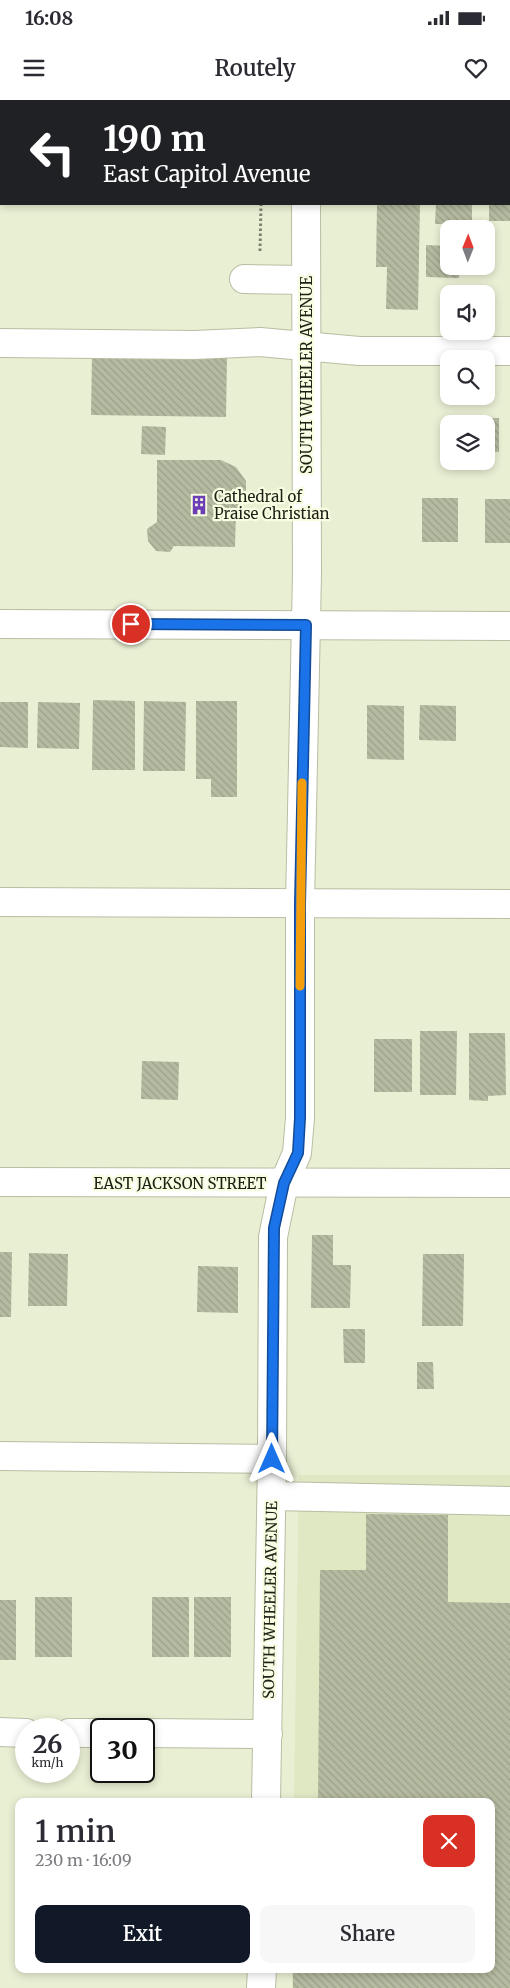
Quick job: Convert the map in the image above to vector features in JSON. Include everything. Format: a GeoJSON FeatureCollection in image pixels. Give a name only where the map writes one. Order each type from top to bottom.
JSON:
{"type":"FeatureCollection","features":[{"type":"Feature","properties":{"kind":"street","name":"SOUTH WHEELER AVENUE"},"geometry":{"type":"LineString","coordinates":[[266,1798],[272,1496],[273,1237],[284,1183],[298,1153],[299,1124],[300,904],[306,625],[306,205]]}},
{"type":"Feature","properties":{"kind":"street"},"geometry":{"type":"LineString","coordinates":[[244,279],[306,280]]}},
{"type":"Feature","properties":{"kind":"street"},"geometry":{"type":"LineString","coordinates":[[0,342],[194,345],[260,342],[306,348],[359,351],[510,351]]}},
{"type":"Feature","properties":{"kind":"street"},"geometry":{"type":"LineString","coordinates":[[0,624],[510,626]]}},
{"type":"Feature","properties":{"kind":"street"},"geometry":{"type":"LineString","coordinates":[[0,902],[510,904]]}},
{"type":"Feature","properties":{"kind":"street","name":"EAST JACKSON STREET"},"geometry":{"type":"LineString","coordinates":[[0,1182],[510,1183]]}},
{"type":"Feature","properties":{"kind":"street"},"geometry":{"type":"LineString","coordinates":[[0,1456],[272,1459]]}},
{"type":"Feature","properties":{"kind":"street"},"geometry":{"type":"LineString","coordinates":[[272,1496],[510,1501]]}},
{"type":"Feature","properties":{"kind":"street"},"geometry":{"type":"LineString","coordinates":[[0,1732],[15,1733]]}},
{"type":"Feature","properties":{"kind":"street"},"geometry":{"type":"LineString","coordinates":[[155,1733],[268,1734]]}},
{"type":"Feature","properties":{"kind":"street"},"geometry":{"type":"LineString","coordinates":[[261,1988],[262,1973]]}},
{"type":"Feature","properties":{"kind":"shaded area"},"geometry":{"type":"Polygon","coordinates":[[[299,1475],[510,1475],[510,1988],[292,1988],[292,1973],[495,1973],[495,1798],[294,1798],[299,1475]]]}},
{"type":"Feature","properties":{"kind":"building"},"geometry":{"type":"Polygon","coordinates":[[[377,205],[420,205],[418,310],[386,309],[387,267],[376,267],[377,205]]]}},
{"type":"Feature","properties":{"kind":"building"},"geometry":{"type":"Polygon","coordinates":[[[436,205],[472,205],[472,220],[440,220],[440,224],[435,224],[436,205]]]}},
{"type":"Feature","properties":{"kind":"building"},"geometry":{"type":"Polygon","coordinates":[[[489,205],[510,205],[510,221],[489,220],[489,205]]]}},
{"type":"Feature","properties":{"kind":"building"},"geometry":{"type":"Polygon","coordinates":[[[426,245],[440,246],[440,275],[459,275],[459,278],[426,277],[426,245]]]}},
{"type":"Feature","properties":{"kind":"building"},"geometry":{"type":"Polygon","coordinates":[[[92,355],[227,357],[226,417],[91,415],[92,355]]]}},
{"type":"Feature","properties":{"kind":"building"},"geometry":{"type":"Polygon","coordinates":[[[495,418],[499,418],[499,452],[495,452],[495,418]]]}},
{"type":"Feature","properties":{"kind":"building"},"geometry":{"type":"Polygon","coordinates":[[[142,426],[166,427],[165,455],[141,454],[142,426]]]}},
{"type":"Feature","properties":{"kind":"building","name":"Cathedral of Praise Christian"},"geometry":{"type":"Polygon","coordinates":[[[157,460],[221,460],[236,467],[246,481],[246,499],[236,510],[235,547],[174,546],[170,552],[156,551],[148,541],[147,529],[157,522],[157,460]]]}},
{"type":"Feature","properties":{"kind":"building"},"geometry":{"type":"Polygon","coordinates":[[[422,498],[458,498],[458,542],[422,542],[422,498]]]}},
{"type":"Feature","properties":{"kind":"building"},"geometry":{"type":"Polygon","coordinates":[[[485,499],[510,499],[510,543],[485,543],[485,499]]]}},
{"type":"Feature","properties":{"kind":"building"},"geometry":{"type":"Polygon","coordinates":[[[93,700],[135,701],[135,770],[92,770],[93,700]]]}},
{"type":"Feature","properties":{"kind":"building"},"geometry":{"type":"Polygon","coordinates":[[[144,701],[186,702],[185,771],[143,771],[144,701]]]}},
{"type":"Feature","properties":{"kind":"building"},"geometry":{"type":"Polygon","coordinates":[[[196,701],[237,701],[237,797],[211,797],[211,779],[196,779],[196,701]]]}},
{"type":"Feature","properties":{"kind":"building"},"geometry":{"type":"Polygon","coordinates":[[[0,702],[28,702],[28,748],[0,747],[0,702]]]}},
{"type":"Feature","properties":{"kind":"building"},"geometry":{"type":"Polygon","coordinates":[[[38,702],[80,703],[79,749],[37,748],[38,702]]]}},
{"type":"Feature","properties":{"kind":"building"},"geometry":{"type":"Polygon","coordinates":[[[367,705],[404,706],[404,760],[367,759],[367,705]]]}},
{"type":"Feature","properties":{"kind":"building"},"geometry":{"type":"Polygon","coordinates":[[[420,705],[456,706],[456,741],[419,740],[420,705]]]}},
{"type":"Feature","properties":{"kind":"building"},"geometry":{"type":"Polygon","coordinates":[[[420,1031],[457,1031],[456,1095],[420,1095],[420,1031]]]}},
{"type":"Feature","properties":{"kind":"building"},"geometry":{"type":"Polygon","coordinates":[[[469,1033],[505,1033],[506,1095],[488,1096],[488,1101],[469,1100],[469,1033]]]}},
{"type":"Feature","properties":{"kind":"building"},"geometry":{"type":"Polygon","coordinates":[[[374,1039],[412,1039],[412,1092],[374,1092],[374,1039]]]}},
{"type":"Feature","properties":{"kind":"building"},"geometry":{"type":"Polygon","coordinates":[[[142,1061],[179,1062],[178,1100],[141,1099],[142,1061]]]}},
{"type":"Feature","properties":{"kind":"building"},"geometry":{"type":"Polygon","coordinates":[[[312,1235],[333,1235],[333,1265],[351,1265],[350,1308],[311,1308],[312,1235]]]}},
{"type":"Feature","properties":{"kind":"building"},"geometry":{"type":"Polygon","coordinates":[[[0,1252],[12,1252],[11,1317],[0,1317],[0,1252]]]}},
{"type":"Feature","properties":{"kind":"building"},"geometry":{"type":"Polygon","coordinates":[[[29,1253],[68,1254],[67,1306],[28,1306],[29,1253]]]}},
{"type":"Feature","properties":{"kind":"building"},"geometry":{"type":"Polygon","coordinates":[[[423,1254],[464,1254],[463,1326],[422,1326],[423,1254]]]}},
{"type":"Feature","properties":{"kind":"building"},"geometry":{"type":"Polygon","coordinates":[[[198,1266],[238,1267],[238,1313],[197,1312],[198,1266]]]}},
{"type":"Feature","properties":{"kind":"building"},"geometry":{"type":"Polygon","coordinates":[[[343,1329],[365,1329],[365,1363],[344,1363],[343,1329]]]}},
{"type":"Feature","properties":{"kind":"building"},"geometry":{"type":"Polygon","coordinates":[[[417,1362],[433,1362],[434,1389],[417,1389],[417,1362]]]}},
{"type":"Feature","properties":{"kind":"building"},"geometry":{"type":"Polygon","coordinates":[[[366,1514],[448,1515],[448,1602],[510,1603],[510,1988],[293,1988],[293,1973],[495,1973],[495,1798],[318,1798],[320,1570],[366,1570],[366,1514]]]}},
{"type":"Feature","properties":{"kind":"building"},"geometry":{"type":"Polygon","coordinates":[[[35,1597],[72,1597],[72,1657],[35,1657],[35,1597]]]}},
{"type":"Feature","properties":{"kind":"building"},"geometry":{"type":"Polygon","coordinates":[[[152,1597],[189,1597],[189,1657],[152,1657],[152,1597]]]}},
{"type":"Feature","properties":{"kind":"building"},"geometry":{"type":"Polygon","coordinates":[[[194,1597],[231,1597],[231,1657],[194,1657],[194,1597]]]}},
{"type":"Feature","properties":{"kind":"building"},"geometry":{"type":"Polygon","coordinates":[[[0,1600],[16,1600],[16,1660],[0,1660],[0,1600]]]}},
{"type":"Feature","properties":{"kind":"slow traffic"},"geometry":{"type":"LineString","coordinates":[[300,986],[302,783]]}},
{"type":"Feature","properties":{"kind":"place","name":"Cathedral of Praise Christian"},"geometry":{"type":"Point","coordinates":[199,505]}},
{"type":"Feature","properties":{"kind":"route"},"geometry":{"type":"LineString","coordinates":[[131,624],[306,625],[300,904],[300,1118],[298,1153],[284,1183],[274,1228],[272,1459]]}}]}
